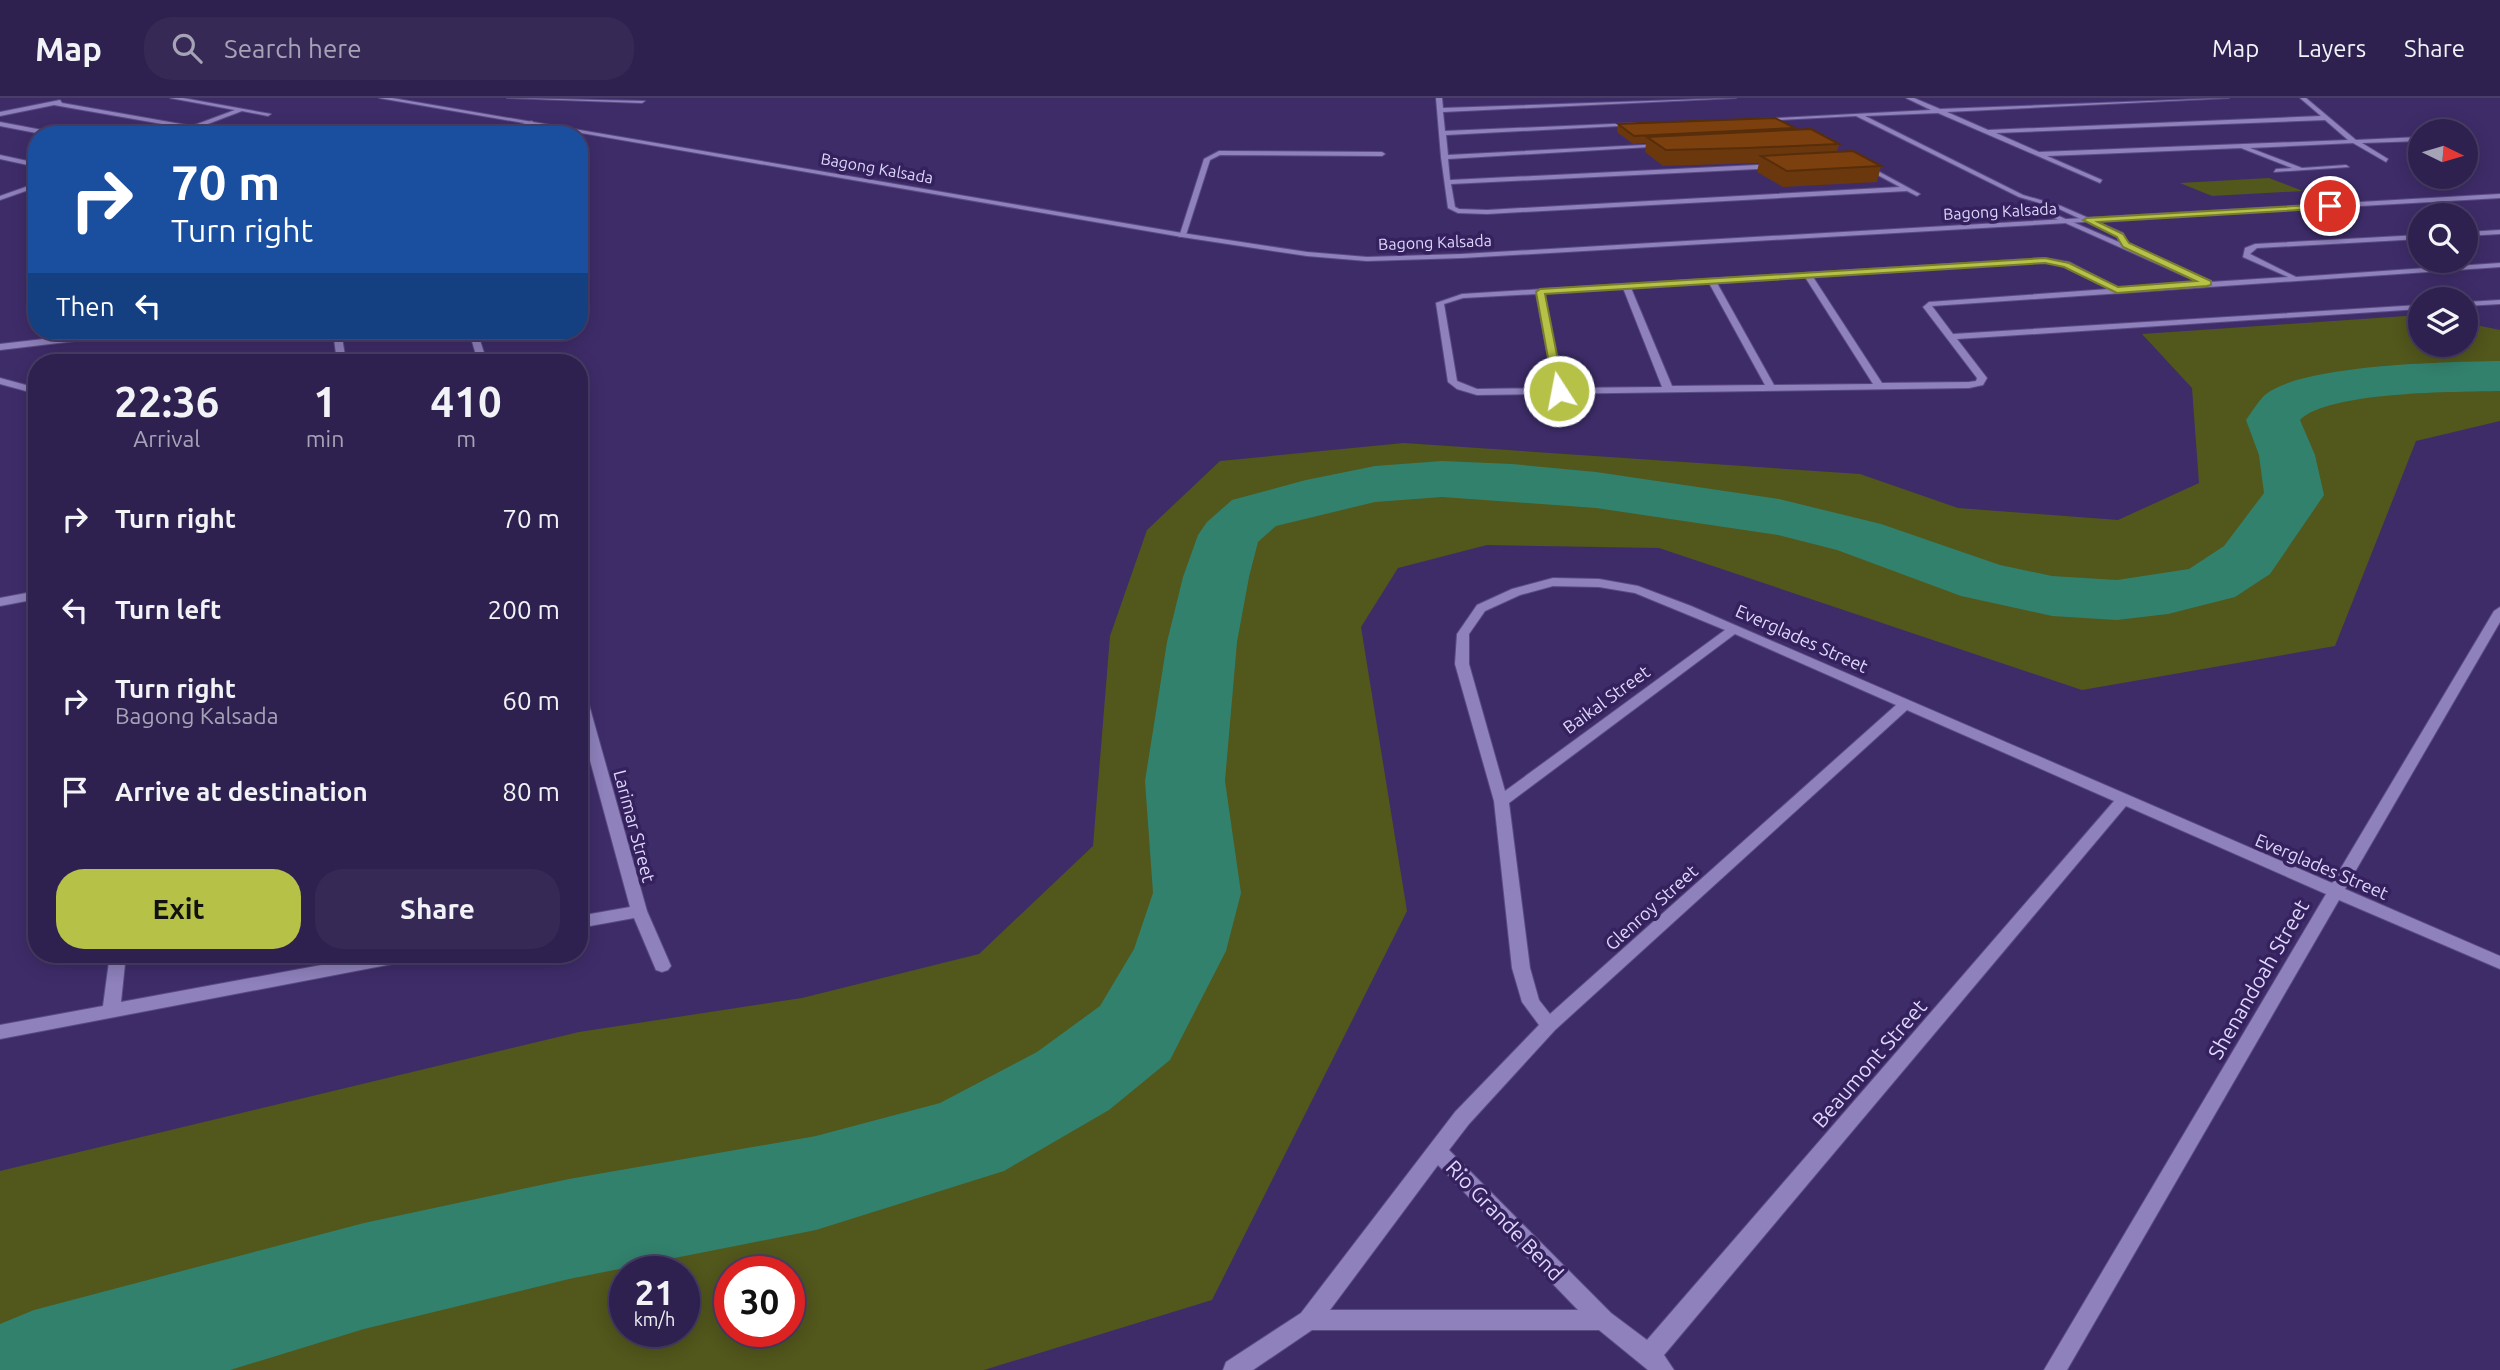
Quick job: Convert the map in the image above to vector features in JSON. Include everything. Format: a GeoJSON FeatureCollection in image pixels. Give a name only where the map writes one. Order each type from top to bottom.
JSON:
{"type":"FeatureCollection","features":[{"type":"Feature","properties":{"kind":"street"},"geometry":{"type":"LineString","coordinates":[[0,114],[79,98]]}},
{"type":"Feature","properties":{"kind":"street"},"geometry":{"type":"LineString","coordinates":[[173,98],[268,114]]}},
{"type":"Feature","properties":{"kind":"street","name":"Bagong Kalsada"},"geometry":{"type":"LineString","coordinates":[[382,98],[549,126]]}},
{"type":"Feature","properties":{"kind":"street"},"geometry":{"type":"LineString","coordinates":[[510,98],[645,100]]}},
{"type":"Feature","properties":{"kind":"street"},"geometry":{"type":"LineString","coordinates":[[1439,98],[1452,208],[1469,212],[1908,189]]}},
{"type":"Feature","properties":{"kind":"street"},"geometry":{"type":"LineString","coordinates":[[1440,110],[1733,98]]}},
{"type":"Feature","properties":{"kind":"street"},"geometry":{"type":"LineString","coordinates":[[1909,98],[2100,181]]}},
{"type":"Feature","properties":{"kind":"street"},"geometry":{"type":"LineString","coordinates":[[1748,119],[2226,98]]}},
{"type":"Feature","properties":{"kind":"street"},"geometry":{"type":"LineString","coordinates":[[2303,98],[2352,140],[2386,160]]}},
{"type":"Feature","properties":{"kind":"street"},"geometry":{"type":"LineString","coordinates":[[626,110],[645,100]]}},
{"type":"Feature","properties":{"kind":"street"},"geometry":{"type":"LineString","coordinates":[[53,103],[183,126]]}},
{"type":"Feature","properties":{"kind":"street"},"geometry":{"type":"LineString","coordinates":[[199,126],[242,110]]}},
{"type":"Feature","properties":{"kind":"street"},"geometry":{"type":"LineString","coordinates":[[1857,114],[2021,196],[2059,208],[2120,236],[2126,245]]}},
{"type":"Feature","properties":{"kind":"street"},"geometry":{"type":"LineString","coordinates":[[1776,118],[1795,129]]}},
{"type":"Feature","properties":{"kind":"street"},"geometry":{"type":"LineString","coordinates":[[1987,132],[2326,118]]}},
{"type":"Feature","properties":{"kind":"street"},"geometry":{"type":"LineString","coordinates":[[522,126],[532,123]]}},
{"type":"Feature","properties":{"kind":"street"},"geometry":{"type":"LineString","coordinates":[[0,124],[28,129]]}},
{"type":"Feature","properties":{"kind":"street"},"geometry":{"type":"LineString","coordinates":[[1444,133],[1637,124]]}},
{"type":"Feature","properties":{"kind":"street","name":"Bagong Kalsada"},"geometry":{"type":"LineString","coordinates":[[588,133],[1182,235],[1307,254],[1403,258],[2500,196]]}},
{"type":"Feature","properties":{"kind":"street"},"geometry":{"type":"LineString","coordinates":[[2038,154],[2408,139]]}},
{"type":"Feature","properties":{"kind":"street"},"geometry":{"type":"LineString","coordinates":[[2235,145],[2303,170]]}},
{"type":"Feature","properties":{"kind":"street"},"geometry":{"type":"LineString","coordinates":[[1444,157],[1678,146]]}},
{"type":"Feature","properties":{"kind":"street"},"geometry":{"type":"LineString","coordinates":[[1182,235],[1207,159],[1219,153],[1382,155]]}},
{"type":"Feature","properties":{"kind":"street"},"geometry":{"type":"LineString","coordinates":[[0,158],[28,163]]}},
{"type":"Feature","properties":{"kind":"street"},"geometry":{"type":"LineString","coordinates":[[1859,162],[1917,194]]}},
{"type":"Feature","properties":{"kind":"street"},"geometry":{"type":"LineString","coordinates":[[1447,182],[1790,166]]}},
{"type":"Feature","properties":{"kind":"street"},"geometry":{"type":"LineString","coordinates":[[2276,171],[2346,167]]}},
{"type":"Feature","properties":{"kind":"street"},"geometry":{"type":"LineString","coordinates":[[1,197],[28,188]]}},
{"type":"Feature","properties":{"kind":"street"},"geometry":{"type":"LineString","coordinates":[[2021,196],[2037,209],[2098,237],[2126,245],[2207,283]]}},
{"type":"Feature","properties":{"kind":"street"},"geometry":{"type":"LineString","coordinates":[[2478,233],[2500,232]]}},
{"type":"Feature","properties":{"kind":"street"},"geometry":{"type":"LineString","coordinates":[[2296,277],[2246,255],[2248,250],[2255,246],[2408,238]]}},
{"type":"Feature","properties":{"kind":"street"},"geometry":{"type":"LineString","coordinates":[[2117,290],[2066,264],[2045,261],[1462,296],[1440,303],[1453,382],[1477,392],[1969,385],[1980,383],[1982,378],[1927,307],[1930,304],[2500,265]]}},
{"type":"Feature","properties":{"kind":"street"},"geometry":{"type":"LineString","coordinates":[[1808,275],[1879,386]]}},
{"type":"Feature","properties":{"kind":"street"},"geometry":{"type":"LineString","coordinates":[[1713,281],[1771,388]]}},
{"type":"Feature","properties":{"kind":"street"},"geometry":{"type":"LineString","coordinates":[[1626,286],[1668,389]]}},
{"type":"Feature","properties":{"kind":"street"},"geometry":{"type":"LineString","coordinates":[[1540,292],[1559,391]]}},
{"type":"Feature","properties":{"kind":"street"},"geometry":{"type":"LineString","coordinates":[[2478,303],[2500,302]]}},
{"type":"Feature","properties":{"kind":"street"},"geometry":{"type":"LineString","coordinates":[[1952,337],[2408,308]]}},
{"type":"Feature","properties":{"kind":"street"},"geometry":{"type":"LineString","coordinates":[[0,347],[59,340]]}},
{"type":"Feature","properties":{"kind":"street"},"geometry":{"type":"LineString","coordinates":[[0,382],[28,389]]}},
{"type":"Feature","properties":{"kind":"street","name":"Everglades Street"},"geometry":{"type":"LineString","coordinates":[[1549,1025],[1531,1002],[1521,968],[1501,801],[1462,664],[1463,634],[1481,608],[1516,592],[1553,583],[1599,583],[1638,590],[1734,629],[2500,963]]}},
{"type":"Feature","properties":{"kind":"street"},"geometry":{"type":"LineString","coordinates":[[0,602],[28,597]]}},
{"type":"Feature","properties":{"kind":"street","name":"Shenandoah Street"},"geometry":{"type":"LineString","coordinates":[[2054,1370],[2500,611]]}},
{"type":"Feature","properties":{"kind":"street","name":"Baikal Street"},"geometry":{"type":"LineString","coordinates":[[1501,801],[1734,629]]}},
{"type":"Feature","properties":{"kind":"street","name":"Glenroy Street"},"geometry":{"type":"LineString","coordinates":[[1438,1152],[1462,1118],[1549,1025],[1905,704]]}},
{"type":"Feature","properties":{"kind":"street","name":"Larimar Street"},"geometry":{"type":"LineString","coordinates":[[588,727],[639,911],[662,966]]}},
{"type":"Feature","properties":{"kind":"street","name":"Beaumont Street"},"geometry":{"type":"LineString","coordinates":[[1656,1363],[2123,800]]}},
{"type":"Feature","properties":{"kind":"street"},"geometry":{"type":"LineString","coordinates":[[588,920],[639,911]]}},
{"type":"Feature","properties":{"kind":"street"},"geometry":{"type":"LineString","coordinates":[[111,1011],[117,963]]}},
{"type":"Feature","properties":{"kind":"street"},"geometry":{"type":"LineString","coordinates":[[0,1032],[359,963]]}},
{"type":"Feature","properties":{"kind":"street","name":"Rio Grande Bend"},"geometry":{"type":"LineString","coordinates":[[1234,1370],[1310,1320],[1438,1152],[1603,1320],[1656,1363]]}},
{"type":"Feature","properties":{"kind":"street"},"geometry":{"type":"LineString","coordinates":[[1310,1320],[1603,1320]]}},
{"type":"Feature","properties":{"kind":"green space"},"geometry":{"type":"Polygon","coordinates":[[[2269,178],[2303,191],[2212,196],[2180,183],[2269,178]]]}},
{"type":"Feature","properties":{"kind":"green space"},"geometry":{"type":"Polygon","coordinates":[[[2408,316],[2408,357],[2478,357],[2478,325],[2500,330],[2500,421],[2416,441],[2335,646],[2082,690],[1659,548],[1487,545],[1398,568],[1361,627],[1407,911],[1212,1300],[984,1370],[0,1370],[0,1171],[579,1032],[802,998],[979,954],[1093,846],[1110,636],[1147,530],[1220,461],[1404,443],[1860,474],[1958,508],[2118,520],[2199,483],[2192,388],[2142,334],[2408,316]]]}},
{"type":"Feature","properties":{"kind":"building"},"geometry":{"type":"Polygon","coordinates":[[[1775,118],[1795,128],[1634,136],[1618,124],[1775,118]]]}},
{"type":"Feature","properties":{"kind":"building"},"geometry":{"type":"Polygon","coordinates":[[[1811,129],[1839,144],[1666,150],[1647,137],[1811,129]]]}},
{"type":"Feature","properties":{"kind":"building"},"geometry":{"type":"Polygon","coordinates":[[[1853,151],[1881,166],[1787,171],[1761,156],[1853,151]]]}},
{"type":"Feature","properties":{"kind":"waterway"},"geometry":{"type":"LineString","coordinates":[[34,1370],[364,1276],[569,1229],[816,1183],[966,1140],[1073,1081],[1135,1033],[1180,951],[1197,893],[1185,781],[1202,642],[1216,577],[1229,535],[1254,513],[1306,498],[1375,484],[1442,479],[1596,490],[1779,517],[1859,537],[1984,582],[2052,596],[2117,600],[2168,594],[2212,583],[2247,560],[2273,520],[2294,495],[2287,455],[2273,420],[2287,404],[2304,396],[2358,385],[2500,376]]}},
{"type":"Feature","properties":{"kind":"route"},"geometry":{"type":"LineString","coordinates":[[1559,391],[1540,292],[2045,261],[2066,264],[2117,290],[2207,283],[2126,245],[2120,236],[2087,220],[2330,206]]}}]}
